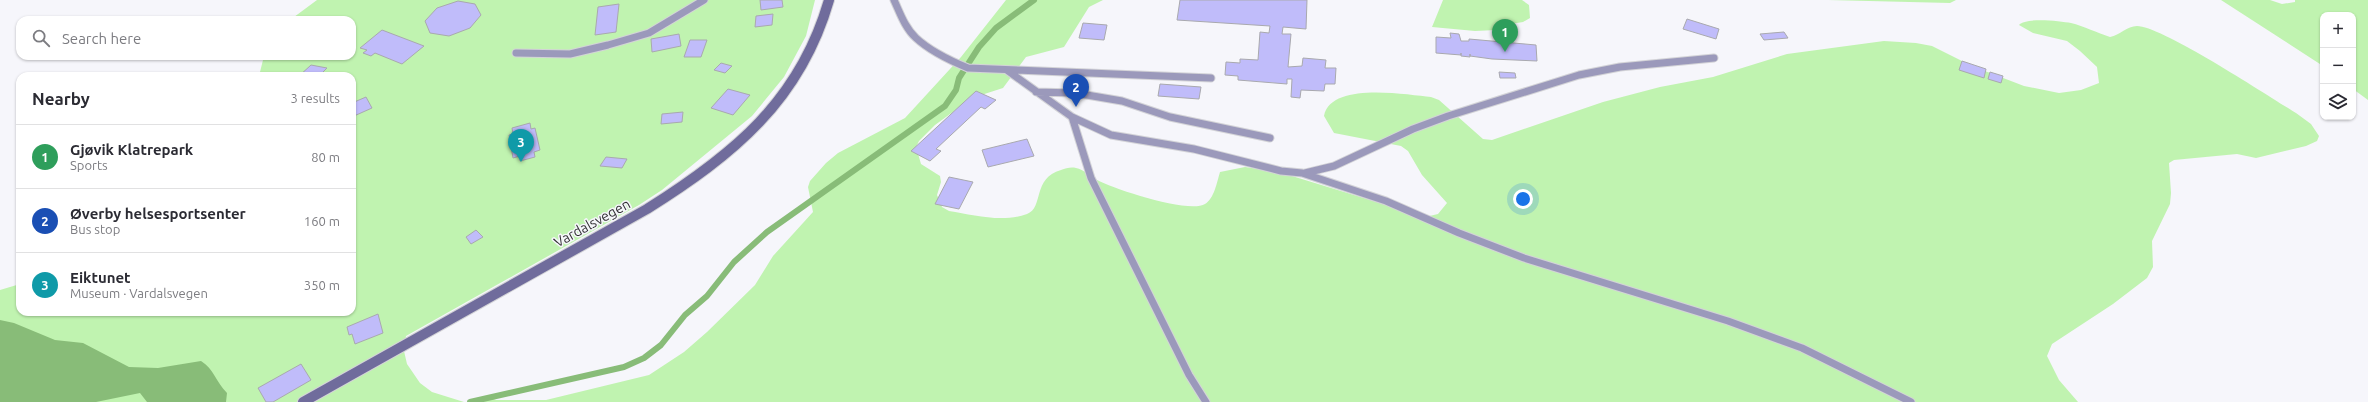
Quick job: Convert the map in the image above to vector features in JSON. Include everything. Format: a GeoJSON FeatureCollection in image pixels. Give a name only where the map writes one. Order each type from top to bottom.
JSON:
{"type":"FeatureCollection","features":[{"type":"Feature","properties":{"kind":"main road","name":"Vardalsvegen"},"geometry":{"type":"LineString","coordinates":[[304,402],[647,209],[700,176],[752,130],[795,79],[819,32],[828,0]]}},
{"type":"Feature","properties":{"kind":"lane"},"geometry":{"type":"LineString","coordinates":[[516,53],[570,54],[608,45],[649,33],[704,0]]}},
{"type":"Feature","properties":{"kind":"lane"},"geometry":{"type":"LineString","coordinates":[[894,0],[905,24],[916,38],[968,68],[1008,71],[1056,70],[1211,78]]}},
{"type":"Feature","properties":{"kind":"lane"},"geometry":{"type":"LineString","coordinates":[[1302,173],[1334,166],[1413,129],[1448,116],[1579,75],[1620,67],[1714,58]]}},
{"type":"Feature","properties":{"kind":"lane"},"geometry":{"type":"LineString","coordinates":[[1008,71],[1072,118],[1111,135],[1194,149],[1281,171],[1302,173],[1386,201],[1459,233],[1524,258],[1728,321],[1802,348],[1912,402]]}},
{"type":"Feature","properties":{"kind":"lane"},"geometry":{"type":"LineString","coordinates":[[1036,92],[1075,93],[1122,101],[1170,117],[1270,138]]}},
{"type":"Feature","properties":{"kind":"lane"},"geometry":{"type":"LineString","coordinates":[[1072,118],[1091,178],[1190,375],[1206,402]]}},
{"type":"Feature","properties":{"kind":"shaded area"},"geometry":{"type":"Polygon","coordinates":[[[317,0],[815,0],[806,36],[784,77],[752,116],[662,190],[639,205],[406,336],[404,351],[407,364],[420,383],[432,392],[464,402],[0,402],[0,290],[16,285],[16,316],[356,316],[356,72],[260,72],[263,60],[356,60],[356,16],[295,16],[317,0]]]}},
{"type":"Feature","properties":{"kind":"shaded area"},"geometry":{"type":"Polygon","coordinates":[[[1006,0],[1103,0],[1089,7],[1064,47],[1026,57],[1003,88],[972,98],[935,125],[919,141],[916,147],[921,164],[940,176],[941,182],[937,195],[942,207],[949,211],[998,218],[1017,217],[1027,214],[1032,211],[1035,206],[1046,179],[1052,174],[1072,168],[1082,170],[1094,179],[1134,194],[1168,203],[1184,206],[1196,206],[1205,204],[1211,198],[1220,172],[1245,167],[1279,172],[1380,203],[1421,218],[1438,214],[1447,203],[1422,175],[1408,151],[1401,146],[1334,133],[1324,116],[1330,105],[1340,98],[1355,94],[1388,93],[1431,97],[1439,100],[1483,139],[1492,140],[1603,102],[1660,87],[1713,77],[1787,54],[1884,41],[1916,43],[1932,46],[1972,66],[2024,86],[2059,93],[2081,90],[2099,83],[2097,67],[2067,41],[2033,33],[2019,25],[2036,20],[2071,23],[2110,37],[2133,26],[2150,29],[2191,49],[2296,113],[2311,124],[2319,136],[2317,141],[2306,146],[2256,158],[2237,154],[2174,160],[2169,163],[2171,193],[2170,204],[2152,241],[2153,267],[2147,278],[2113,304],[2052,344],[2047,356],[2059,380],[2078,402],[469,402],[488,397],[496,400],[546,400],[649,375],[684,352],[707,332],[755,285],[773,256],[813,212],[808,187],[810,181],[826,163],[838,153],[905,118],[961,57],[1006,0]]]}},
{"type":"Feature","properties":{"kind":"shaded area"},"geometry":{"type":"Polygon","coordinates":[[[1443,0],[1522,0],[1529,5],[1530,18],[1523,22],[1505,25],[1496,30],[1475,31],[1432,27],[1443,0]]]}},
{"type":"Feature","properties":{"kind":"shaded area"},"geometry":{"type":"Polygon","coordinates":[[[1828,0],[1956,0],[1950,3],[1828,0]]]}},
{"type":"Feature","properties":{"kind":"shaded area"},"geometry":{"type":"Polygon","coordinates":[[[2221,0],[2270,0],[2282,4],[2295,2],[2295,0],[2368,0],[2368,100],[2356,91],[2356,12],[2320,12],[2320,64],[2221,0]]]}},
{"type":"Feature","properties":{"kind":"shaded area"},"geometry":{"type":"Polygon","coordinates":[[[0,320],[14,323],[55,340],[83,343],[129,367],[158,368],[201,361],[209,368],[227,393],[226,402],[147,402],[140,393],[96,402],[0,402],[0,320]]]}},
{"type":"Feature","properties":{"kind":"building"},"geometry":{"type":"Polygon","coordinates":[[[760,0],[782,0],[783,7],[761,10],[760,0]]]}},
{"type":"Feature","properties":{"kind":"building"},"geometry":{"type":"Polygon","coordinates":[[[1180,0],[1307,0],[1306,29],[1283,27],[1282,34],[1291,34],[1288,67],[1302,66],[1303,58],[1326,60],[1325,68],[1336,68],[1335,84],[1325,84],[1324,91],[1301,90],[1300,98],[1291,97],[1292,79],[1287,79],[1287,84],[1238,80],[1238,76],[1225,75],[1226,62],[1240,63],[1240,59],[1258,60],[1260,32],[1269,33],[1270,26],[1177,20],[1180,0]]]}},
{"type":"Feature","properties":{"kind":"building"},"geometry":{"type":"Polygon","coordinates":[[[458,1],[475,4],[481,15],[470,28],[449,36],[430,33],[425,21],[437,8],[458,1]]]}},
{"type":"Feature","properties":{"kind":"building"},"geometry":{"type":"Polygon","coordinates":[[[619,4],[616,32],[595,35],[598,7],[619,4]]]}},
{"type":"Feature","properties":{"kind":"building"},"geometry":{"type":"Polygon","coordinates":[[[773,14],[772,25],[755,27],[756,16],[773,14]]]}},
{"type":"Feature","properties":{"kind":"building"},"geometry":{"type":"Polygon","coordinates":[[[1687,19],[1719,29],[1716,39],[1683,29],[1687,19]]]}},
{"type":"Feature","properties":{"kind":"building"},"geometry":{"type":"Polygon","coordinates":[[[1083,23],[1107,25],[1104,40],[1079,38],[1083,23]]]}},
{"type":"Feature","properties":{"kind":"building"},"geometry":{"type":"Polygon","coordinates":[[[382,30],[424,46],[402,64],[375,53],[371,56],[363,53],[367,50],[360,48],[382,30]]]}},
{"type":"Feature","properties":{"kind":"building"},"geometry":{"type":"Polygon","coordinates":[[[1784,32],[1788,38],[1764,40],[1760,34],[1784,32]]]}},
{"type":"Feature","properties":{"kind":"building"},"geometry":{"type":"Polygon","coordinates":[[[1450,33],[1459,34],[1461,41],[1469,41],[1469,39],[1536,45],[1537,61],[1492,59],[1436,53],[1436,37],[1451,38],[1450,33]]]}},
{"type":"Feature","properties":{"kind":"building"},"geometry":{"type":"Polygon","coordinates":[[[679,34],[681,46],[652,52],[651,39],[679,34]]]}},
{"type":"Feature","properties":{"kind":"building"},"geometry":{"type":"Polygon","coordinates":[[[690,40],[707,40],[701,57],[684,57],[690,40]]]}},
{"type":"Feature","properties":{"kind":"building"},"geometry":{"type":"Polygon","coordinates":[[[1962,61],[1986,69],[1984,78],[1959,70],[1962,61]]]}},
{"type":"Feature","properties":{"kind":"building"},"geometry":{"type":"Polygon","coordinates":[[[721,63],[732,66],[725,73],[714,70],[721,63]]]}},
{"type":"Feature","properties":{"kind":"building"},"geometry":{"type":"Polygon","coordinates":[[[311,65],[327,68],[323,72],[303,72],[311,65]]]}},
{"type":"Feature","properties":{"kind":"building"},"geometry":{"type":"Polygon","coordinates":[[[1499,72],[1515,73],[1516,78],[1500,78],[1499,72]]]}},
{"type":"Feature","properties":{"kind":"building"},"geometry":{"type":"Polygon","coordinates":[[[1990,72],[2003,76],[2001,83],[1988,79],[1990,72]]]}},
{"type":"Feature","properties":{"kind":"building"},"geometry":{"type":"Polygon","coordinates":[[[1160,84],[1201,87],[1199,99],[1158,96],[1160,84]]]}},
{"type":"Feature","properties":{"kind":"building"},"geometry":{"type":"Polygon","coordinates":[[[728,89],[750,95],[733,115],[711,108],[728,89]]]}},
{"type":"Feature","properties":{"kind":"building"},"geometry":{"type":"Polygon","coordinates":[[[976,91],[996,100],[985,109],[981,107],[936,149],[941,151],[930,161],[911,151],[976,91]]]}},
{"type":"Feature","properties":{"kind":"building"},"geometry":{"type":"Polygon","coordinates":[[[366,97],[372,108],[356,115],[356,101],[366,97]]]}},
{"type":"Feature","properties":{"kind":"building"},"geometry":{"type":"Polygon","coordinates":[[[683,112],[682,122],[661,124],[662,114],[683,112]]]}},
{"type":"Feature","properties":{"kind":"building"},"geometry":{"type":"Polygon","coordinates":[[[530,123],[531,129],[535,128],[540,150],[534,152],[535,157],[520,161],[520,156],[513,158],[509,135],[513,134],[512,128],[530,123]]]}},
{"type":"Feature","properties":{"kind":"building"},"geometry":{"type":"Polygon","coordinates":[[[1027,139],[1034,156],[988,167],[982,150],[1027,139]]]}},
{"type":"Feature","properties":{"kind":"building"},"geometry":{"type":"Polygon","coordinates":[[[606,157],[627,159],[622,168],[600,166],[606,157]]]}},
{"type":"Feature","properties":{"kind":"building"},"geometry":{"type":"Polygon","coordinates":[[[949,177],[973,182],[959,209],[935,204],[949,177]]]}},
{"type":"Feature","properties":{"kind":"building"},"geometry":{"type":"Polygon","coordinates":[[[476,230],[483,237],[471,244],[466,237],[476,230]]]}},
{"type":"Feature","properties":{"kind":"building"},"geometry":{"type":"Polygon","coordinates":[[[378,314],[383,333],[355,344],[352,334],[349,335],[347,327],[378,314]]]}},
{"type":"Feature","properties":{"kind":"building"},"geometry":{"type":"Polygon","coordinates":[[[301,364],[311,380],[273,402],[266,402],[258,388],[301,364]]]}},
{"type":"Feature","properties":{"kind":"waterway"},"geometry":{"type":"LineString","coordinates":[[470,402],[624,367],[644,358],[661,345],[685,315],[707,296],[734,262],[767,232],[945,106],[956,90],[959,78],[979,47],[996,28],[1034,0]]}},
{"type":"Feature","properties":{"kind":"place","name":"Gjøvik Klatrepark"},"geometry":{"type":"Point","coordinates":[1505,52]}},
{"type":"Feature","properties":{"kind":"place","name":"Øverby helsesportsenter"},"geometry":{"type":"Point","coordinates":[1076,107]}},
{"type":"Feature","properties":{"kind":"place","name":"Eiktunet"},"geometry":{"type":"Point","coordinates":[521,162]}}]}
